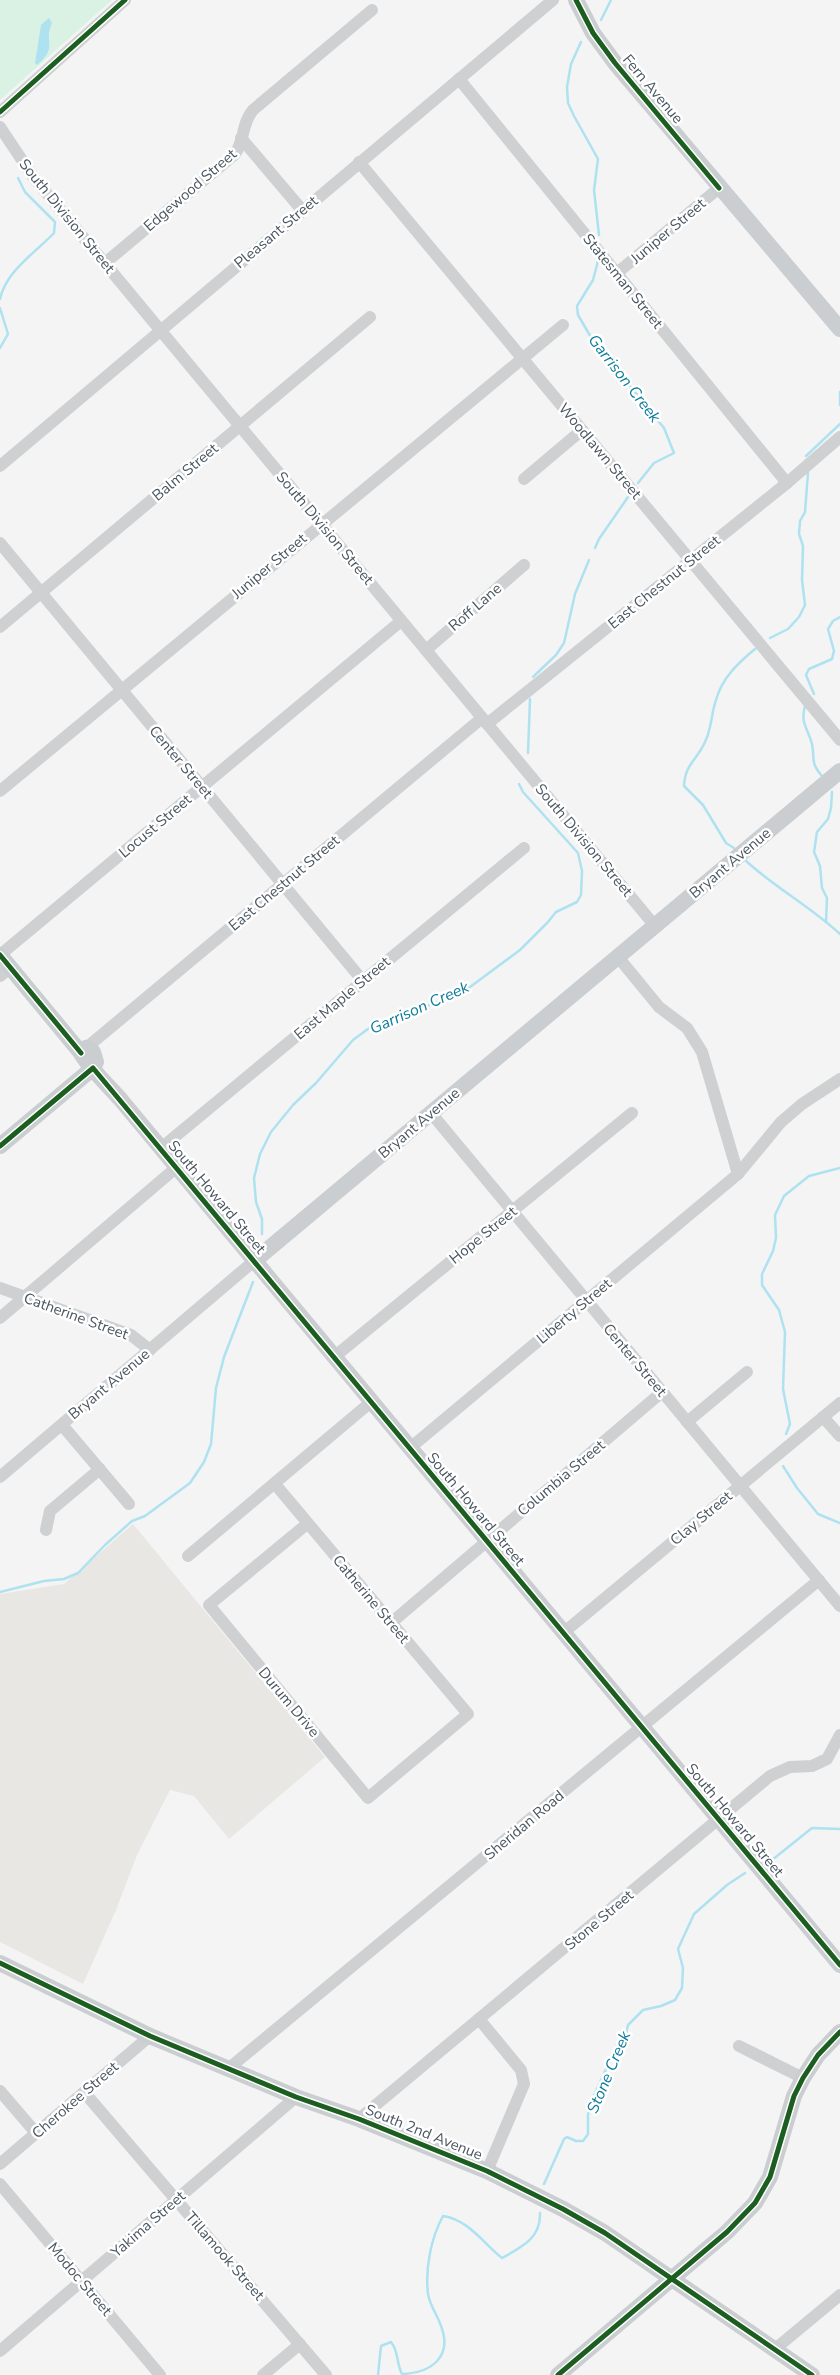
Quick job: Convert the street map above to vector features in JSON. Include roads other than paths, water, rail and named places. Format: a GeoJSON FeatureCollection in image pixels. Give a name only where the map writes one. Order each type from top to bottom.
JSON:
{"type":"FeatureCollection","features":[{"type":"Feature","properties":{"kind":"main road","name":"Fern Avenue"},"geometry":{"type":"LineString","coordinates":[[576,0],[593,33],[614,63],[840,329]]}},
{"type":"Feature","properties":{"kind":"main road","name":"Bryant Avenue"},"geometry":{"type":"LineString","coordinates":[[254,1261],[840,771]]}},
{"type":"Feature","properties":{"kind":"main road"},"geometry":{"type":"LineString","coordinates":[[3,963],[71,1040],[84,1050]]}},
{"type":"Feature","properties":{"kind":"main road","name":"South Howard Street"},"geometry":{"type":"LineString","coordinates":[[84,1050],[93,1052],[96,1062],[94,1068],[840,1965]]}},
{"type":"Feature","properties":{"kind":"main road"},"geometry":{"type":"LineString","coordinates":[[0,1146],[94,1068]]}},
{"type":"Feature","properties":{"kind":"main road","name":"South 2nd Avenue"},"geometry":{"type":"LineString","coordinates":[[0,1963],[150,2036],[296,2097],[487,2171],[605,2233],[810,2374]]}},
{"type":"Feature","properties":{"kind":"main road"},"geometry":{"type":"LineString","coordinates":[[558,2375],[727,2232],[755,2203],[770,2177],[794,2096],[802,2078],[818,2055],[840,2032]]}},
{"type":"Feature","properties":{"kind":"street"},"geometry":{"type":"LineString","coordinates":[[0,112],[125,0]]}},
{"type":"Feature","properties":{"kind":"street","name":"Pleasant Street"},"geometry":{"type":"LineString","coordinates":[[0,466],[553,0]]}},
{"type":"Feature","properties":{"kind":"street","name":"Edgewood Street"},"geometry":{"type":"LineString","coordinates":[[105,263],[234,155],[240,147],[244,124],[252,110],[372,10]]}},
{"type":"Feature","properties":{"kind":"street","name":"Statesman Street"},"geometry":{"type":"LineString","coordinates":[[459,79],[787,483]]}},
{"type":"Feature","properties":{"kind":"street","name":"South Division Street"},"geometry":{"type":"LineString","coordinates":[[0,127],[34,178],[655,926]]}},
{"type":"Feature","properties":{"kind":"street"},"geometry":{"type":"LineString","coordinates":[[241,138],[302,210]]}},
{"type":"Feature","properties":{"kind":"street","name":"Woodlawn Street"},"geometry":{"type":"LineString","coordinates":[[359,162],[840,740]]}},
{"type":"Feature","properties":{"kind":"street","name":"Juniper Street"},"geometry":{"type":"LineString","coordinates":[[617,273],[719,188]]}},
{"type":"Feature","properties":{"kind":"street","name":"Balm Street"},"geometry":{"type":"LineString","coordinates":[[0,627],[370,317]]}},
{"type":"Feature","properties":{"kind":"street","name":"Juniper Street"},"geometry":{"type":"LineString","coordinates":[[0,791],[563,325]]}},
{"type":"Feature","properties":{"kind":"street"},"geometry":{"type":"LineString","coordinates":[[524,479],[582,430]]}},
{"type":"Feature","properties":{"kind":"street","name":"East Chestnut Street"},"geometry":{"type":"LineString","coordinates":[[84,1050],[283,884],[484,721],[691,560],[787,483],[840,437]]}},
{"type":"Feature","properties":{"kind":"street","name":"Center Street"},"geometry":{"type":"LineString","coordinates":[[0,543],[363,981]]}},
{"type":"Feature","properties":{"kind":"street","name":"Roff Lane"},"geometry":{"type":"LineString","coordinates":[[426,650],[524,565]]}},
{"type":"Feature","properties":{"kind":"street","name":"Locust Street"},"geometry":{"type":"LineString","coordinates":[[3,963],[202,787],[401,620]]}},
{"type":"Feature","properties":{"kind":"street","name":"East Maple Street"},"geometry":{"type":"LineString","coordinates":[[161,1148],[524,848]]}},
{"type":"Feature","properties":{"kind":"street"},"geometry":{"type":"LineString","coordinates":[[618,957],[659,1007],[688,1028],[702,1052],[738,1174]]}},
{"type":"Feature","properties":{"kind":"street","name":"Liberty Street"},"geometry":{"type":"LineString","coordinates":[[410,1448],[738,1174],[781,1122],[802,1104],[840,1079]]}},
{"type":"Feature","properties":{"kind":"street","name":"Center Street"},"geometry":{"type":"LineString","coordinates":[[431,1113],[840,1606]]}},
{"type":"Feature","properties":{"kind":"street","name":"Hope Street"},"geometry":{"type":"LineString","coordinates":[[334,1357],[632,1113]]}},
{"type":"Feature","properties":{"kind":"street"},"geometry":{"type":"LineString","coordinates":[[0,1318],[177,1168]]}},
{"type":"Feature","properties":{"kind":"street","name":"Bryant Avenue"},"geometry":{"type":"LineString","coordinates":[[0,1477],[254,1261]]}},
{"type":"Feature","properties":{"kind":"street","name":"Catherine Street"},"geometry":{"type":"LineString","coordinates":[[0,1288],[131,1335],[150,1350]]}},
{"type":"Feature","properties":{"kind":"street"},"geometry":{"type":"LineString","coordinates":[[687,1422],[747,1372]]}},
{"type":"Feature","properties":{"kind":"street","name":"Columbia Street"},"geometry":{"type":"LineString","coordinates":[[391,1622],[662,1392]]}},
{"type":"Feature","properties":{"kind":"street"},"geometry":{"type":"LineString","coordinates":[[188,1556],[371,1402]]}},
{"type":"Feature","properties":{"kind":"street","name":"Clay Street"},"geometry":{"type":"LineString","coordinates":[[563,1633],[840,1403]]}},
{"type":"Feature","properties":{"kind":"street"},"geometry":{"type":"LineString","coordinates":[[823,1417],[840,1436]]}},
{"type":"Feature","properties":{"kind":"street"},"geometry":{"type":"LineString","coordinates":[[62,1424],[129,1504]]}},
{"type":"Feature","properties":{"kind":"street"},"geometry":{"type":"LineString","coordinates":[[46,1530],[50,1511],[100,1469]]}},
{"type":"Feature","properties":{"kind":"street","name":"Catherine Street"},"geometry":{"type":"LineString","coordinates":[[274,1484],[468,1714]]}},
{"type":"Feature","properties":{"kind":"street","name":"Durum Drive"},"geometry":{"type":"LineString","coordinates":[[307,1524],[209,1605],[368,1798],[468,1714]]}},
{"type":"Feature","properties":{"kind":"street","name":"Sheridan Road"},"geometry":{"type":"LineString","coordinates":[[228,2069],[819,1580]]}},
{"type":"Feature","properties":{"kind":"street","name":"Stone Street"},"geometry":{"type":"LineString","coordinates":[[359,2120],[770,1776],[790,1766],[812,1766],[827,1759],[840,1735]]}},
{"type":"Feature","properties":{"kind":"street"},"geometry":{"type":"LineString","coordinates":[[479,2019],[521,2070],[524,2084],[487,2171]]}},
{"type":"Feature","properties":{"kind":"street","name":"Cherokee Street"},"geometry":{"type":"LineString","coordinates":[[0,2164],[150,2036]]}},
{"type":"Feature","properties":{"kind":"street"},"geometry":{"type":"LineString","coordinates":[[739,2046],[802,2078]]}},
{"type":"Feature","properties":{"kind":"street"},"geometry":{"type":"LineString","coordinates":[[0,2091],[36,2133]]}},
{"type":"Feature","properties":{"kind":"street","name":"Tillamook Street"},"geometry":{"type":"LineString","coordinates":[[84,2092],[326,2375]]}},
{"type":"Feature","properties":{"kind":"street","name":"Yakima Street"},"geometry":{"type":"LineString","coordinates":[[0,2351],[296,2097]]}},
{"type":"Feature","properties":{"kind":"street","name":"Modoc Street"},"geometry":{"type":"LineString","coordinates":[[0,2184],[160,2375]]}},
{"type":"Feature","properties":{"kind":"street"},"geometry":{"type":"LineString","coordinates":[[775,2349],[840,2295]]}},
{"type":"Feature","properties":{"kind":"street"},"geometry":{"type":"LineString","coordinates":[[263,2375],[300,2344]]}},
{"type":"Feature","properties":{"kind":"water"},"geometry":{"type":"Polygon","coordinates":[[[49,18],[52,23],[49,35],[49,49],[44,59],[37,65],[35,63],[41,25],[49,18]]]}},
{"type":"Feature","properties":{"kind":"waterway","name":"Garrison Creek"},"geometry":{"type":"LineString","coordinates":[[601,20],[611,0]]}},
{"type":"Feature","properties":{"kind":"waterway","name":"Garrison Creek"},"geometry":{"type":"LineString","coordinates":[[581,42],[571,64],[567,87],[568,103],[598,159],[594,190],[599,235]]}},
{"type":"Feature","properties":{"kind":"waterway"},"geometry":{"type":"LineString","coordinates":[[0,299],[3,289],[15,271],[54,233],[55,222],[25,192],[18,178]]}},
{"type":"Feature","properties":{"kind":"waterway","name":"Garrison Creek"},"geometry":{"type":"LineString","coordinates":[[598,261],[593,280],[577,306],[578,315],[592,339],[664,428],[674,453],[654,463],[638,483]]}},
{"type":"Feature","properties":{"kind":"waterway"},"geometry":{"type":"LineString","coordinates":[[0,308],[8,334],[0,348]]}},
{"type":"Feature","properties":{"kind":"waterway","name":"Stone Creek"},"geometry":{"type":"LineString","coordinates":[[840,392],[840,405]]}},
{"type":"Feature","properties":{"kind":"waterway","name":"Stone Creek"},"geometry":{"type":"LineString","coordinates":[[806,456],[840,424]]}},
{"type":"Feature","properties":{"kind":"waterway","name":"Stone Creek"},"geometry":{"type":"LineString","coordinates":[[770,638],[788,629],[799,617],[805,605],[802,580],[803,546],[799,534],[800,521],[805,512],[808,473]]}},
{"type":"Feature","properties":{"kind":"waterway","name":"Garrison Creek"},"geometry":{"type":"LineString","coordinates":[[595,548],[599,539],[628,497]]}},
{"type":"Feature","properties":{"kind":"waterway","name":"Garrison Creek"},"geometry":{"type":"LineString","coordinates":[[533,677],[556,655],[564,643],[575,594],[589,560]]}},
{"type":"Feature","properties":{"kind":"waterway"},"geometry":{"type":"LineString","coordinates":[[814,694],[806,675],[809,669],[832,659],[834,651],[828,629],[833,621],[840,617]]}},
{"type":"Feature","properties":{"kind":"waterway","name":"Stone Creek"},"geometry":{"type":"LineString","coordinates":[[734,848],[726,843],[703,805],[684,786],[689,767],[707,737],[714,705],[722,685],[737,665],[755,649]]}},
{"type":"Feature","properties":{"kind":"waterway","name":"Garrison Creek"},"geometry":{"type":"LineString","coordinates":[[528,753],[530,699]]}},
{"type":"Feature","properties":{"kind":"waterway"},"geometry":{"type":"LineString","coordinates":[[805,706],[803,717],[812,744],[814,764],[822,776]]}},
{"type":"Feature","properties":{"kind":"waterway","name":"Garrison Creek"},"geometry":{"type":"LineString","coordinates":[[262,1234],[262,1219],[256,1202],[254,1178],[260,1154],[271,1132],[293,1105],[316,1083],[353,1040],[376,1023],[436,1003],[470,987],[520,950],[556,912],[577,902],[581,895],[582,871],[578,853],[523,792],[519,784]]}},
{"type":"Feature","properties":{"kind":"waterway"},"geometry":{"type":"LineString","coordinates":[[826,922],[827,898],[822,888],[820,866],[814,852],[817,832],[828,819],[832,792]]}},
{"type":"Feature","properties":{"kind":"waterway","name":"Stone Creek"},"geometry":{"type":"LineString","coordinates":[[745,860],[840,934]]}},
{"type":"Feature","properties":{"kind":"waterway","name":"Stone Creek"},"geometry":{"type":"LineString","coordinates":[[786,1434],[790,1424],[783,1389],[785,1332],[779,1310],[762,1285],[762,1274],[773,1251],[776,1238],[775,1215],[784,1196],[809,1176],[840,1168]]}},
{"type":"Feature","properties":{"kind":"waterway","name":"Garrison Creek"},"geometry":{"type":"LineString","coordinates":[[0,1592],[44,1581],[64,1579],[78,1573],[132,1521],[145,1516],[190,1483],[204,1462],[211,1444],[216,1388],[224,1357],[253,1282]]}},
{"type":"Feature","properties":{"kind":"waterway","name":"Stone Creek"},"geometry":{"type":"LineString","coordinates":[[783,1466],[797,1488],[818,1514],[840,1523]]}},
{"type":"Feature","properties":{"kind":"waterway","name":"Stone Creek"},"geometry":{"type":"LineString","coordinates":[[772,1860],[812,1828],[840,1829]]}},
{"type":"Feature","properties":{"kind":"waterway","name":"Stone Creek"},"geometry":{"type":"LineString","coordinates":[[544,2184],[564,2139],[567,2137],[576,2141],[583,2141],[588,2134],[588,2115],[592,2100],[617,2045],[625,2037],[628,2025],[643,2010],[661,2006],[675,2000],[682,1988],[683,1968],[678,1949],[694,1914],[727,1885],[745,1873]]}},
{"type":"Feature","properties":{"kind":"waterway","name":"Stone Creek"},"geometry":{"type":"LineString","coordinates":[[378,2375],[381,2346],[391,2342],[402,2374],[430,2367],[442,2355],[444,2337],[429,2298],[427,2274],[432,2243],[443,2216],[461,2222],[502,2258],[529,2241],[537,2229],[540,2213]]}}]}
